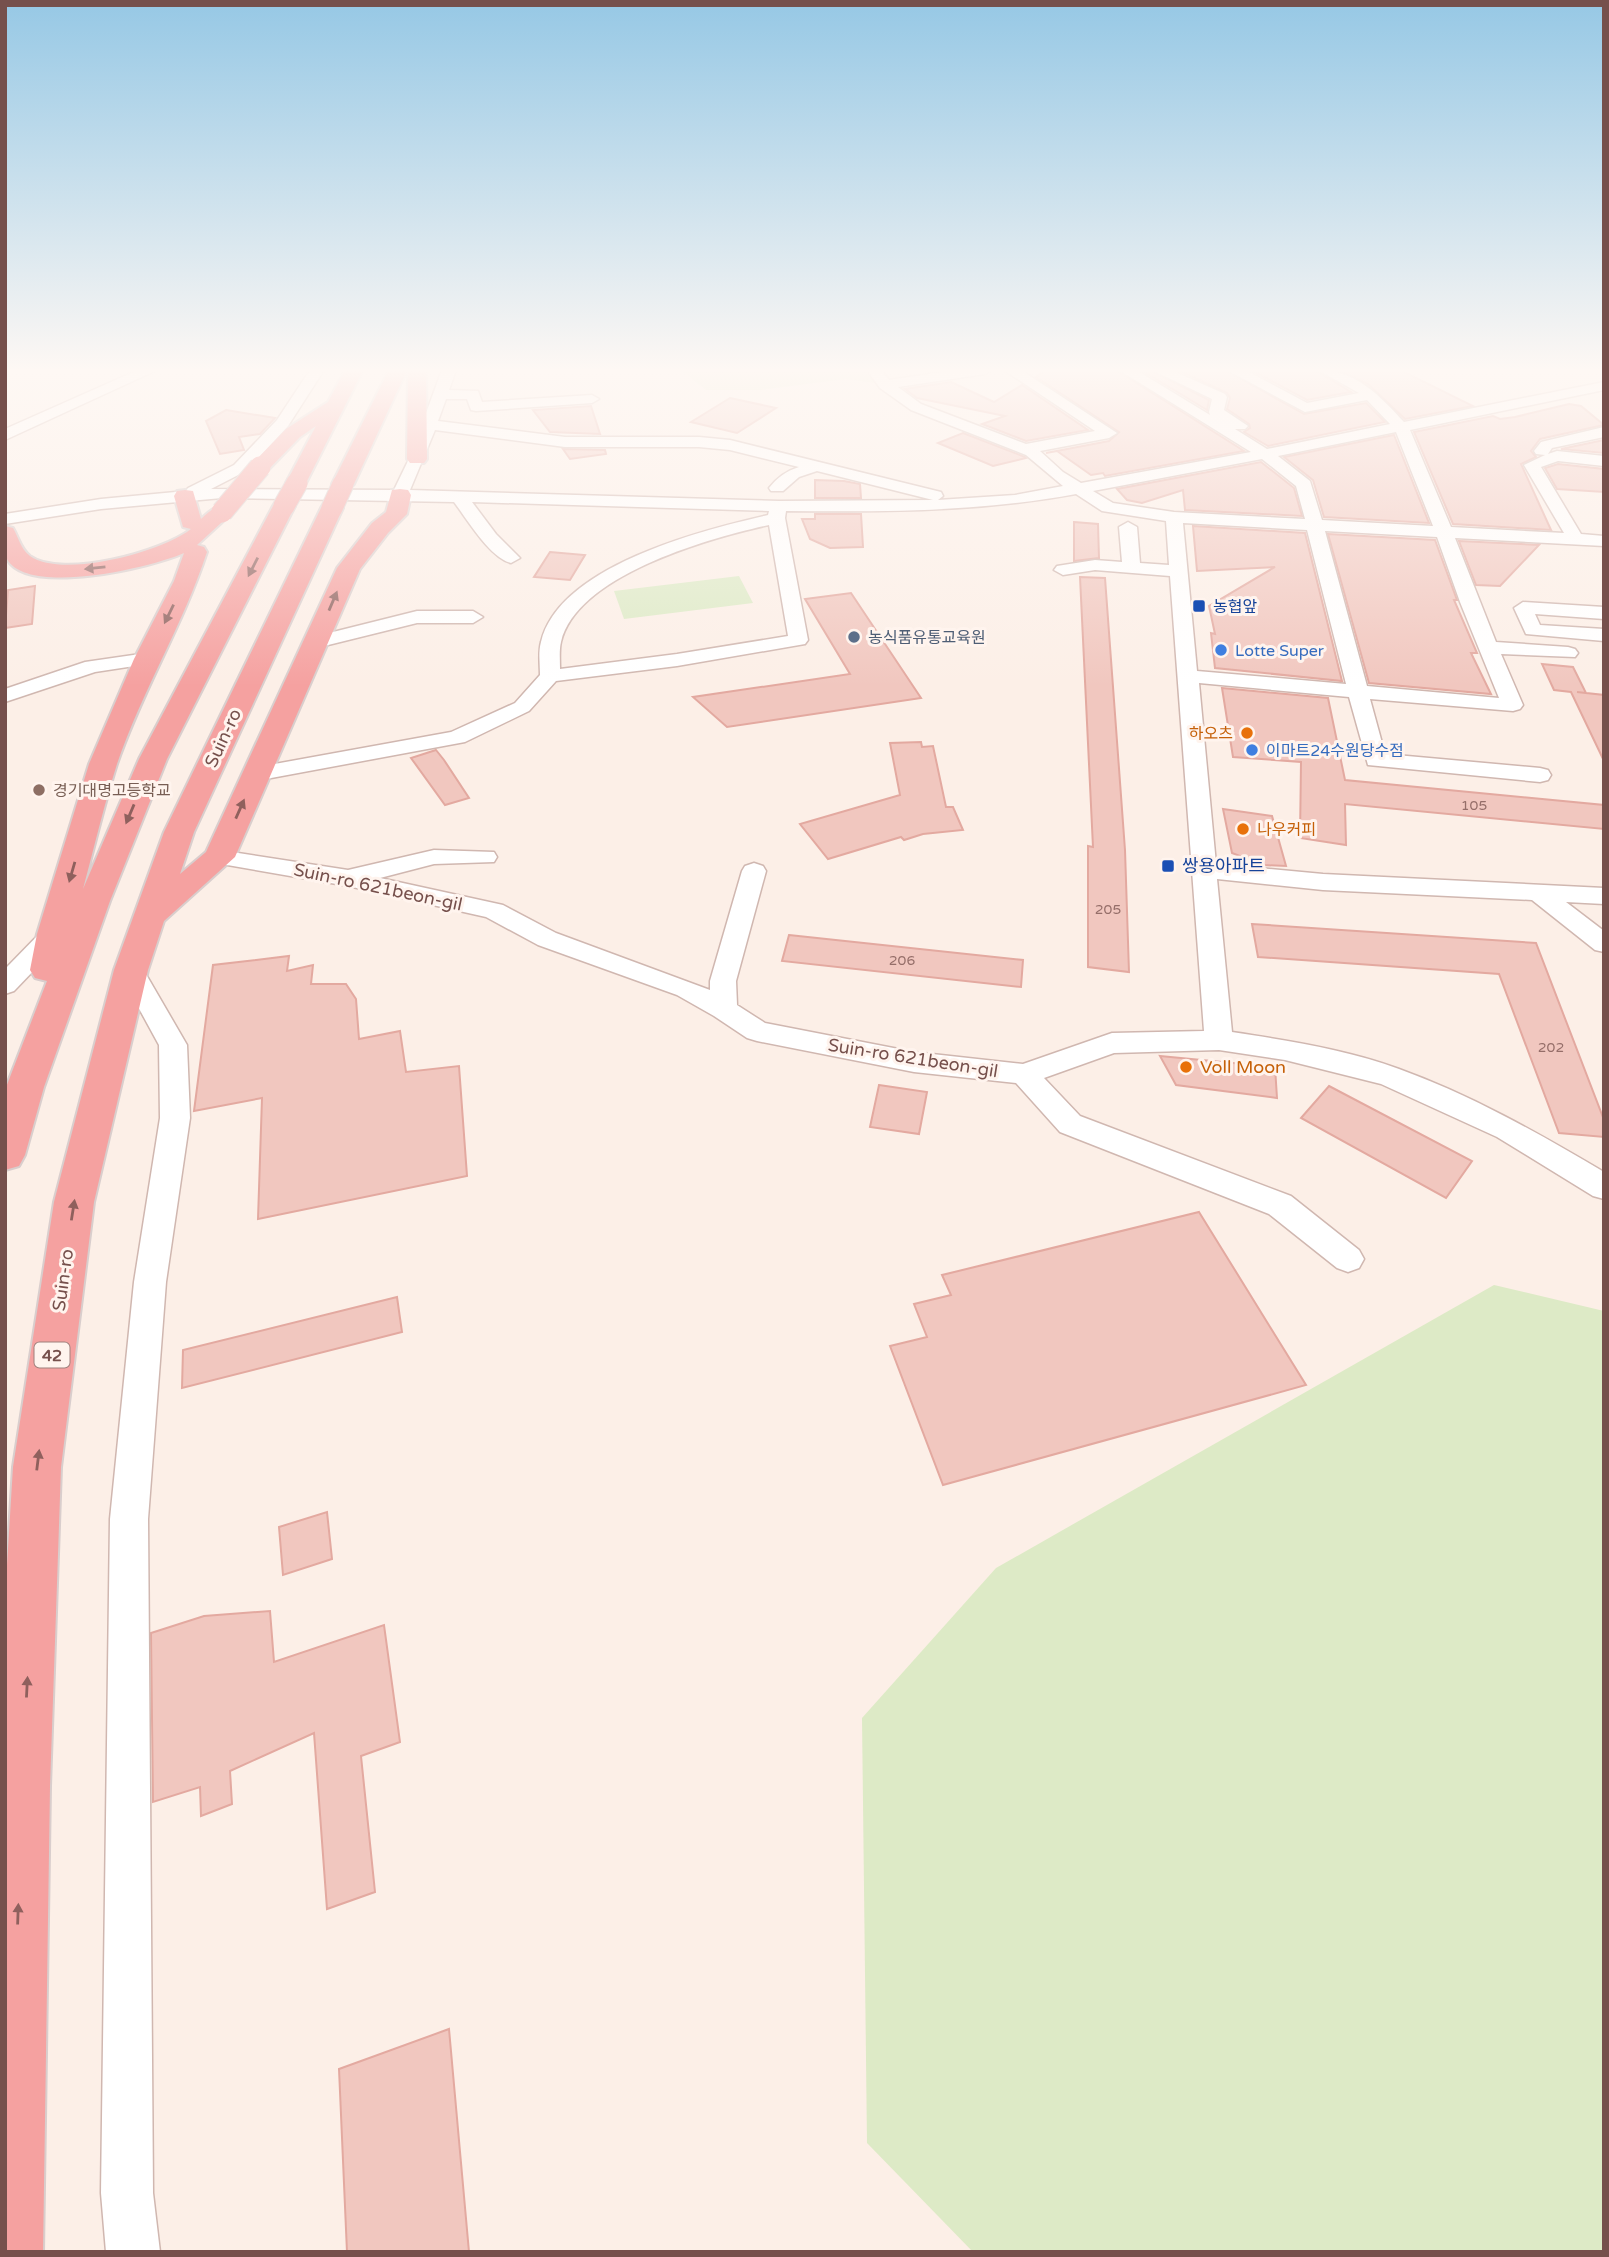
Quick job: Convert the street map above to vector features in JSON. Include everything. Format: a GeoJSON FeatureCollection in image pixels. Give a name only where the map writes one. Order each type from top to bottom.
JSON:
{"type":"FeatureCollection","features":[{"type":"Feature","properties":{"kind":"highway"},"geometry":{"type":"LineString","coordinates":[[5,533],[9,547],[28,565],[61,570],[102,568],[152,557],[188,541],[222,512],[253,475]]}},
{"type":"Feature","properties":{"kind":"highway"},"geometry":{"type":"LineString","coordinates":[[5,1155],[25,1087],[94,901],[153,760],[300,475]]}},
{"type":"Feature","properties":{"kind":"highway","name":"Suin-ro"},"geometry":{"type":"LineString","coordinates":[[9,2252],[22,1800],[37,1466],[74,1202],[131,970],[179,832],[347,475]]}},
{"type":"Feature","properties":{"kind":"highway"},"geometry":{"type":"LineString","coordinates":[[151,915],[219,857],[349,568],[380,528],[396,514],[400,495]]}},
{"type":"Feature","properties":{"kind":"highway"},"geometry":{"type":"LineString","coordinates":[[25,1087],[54,934],[103,764],[147,659],[186,581],[193,537],[185,496]]}},
{"type":"Feature","properties":{"kind":"street"},"geometry":{"type":"LineString","coordinates":[[185,496],[224,475]]}},
{"type":"Feature","properties":{"kind":"street"},"geometry":{"type":"LineString","coordinates":[[400,495],[409,475]]}},
{"type":"Feature","properties":{"kind":"street"},"geometry":{"type":"LineString","coordinates":[[550,676],[677,660],[798,640],[778,504],[792,475]]}},
{"type":"Feature","properties":{"kind":"street"},"geometry":{"type":"LineString","coordinates":[[854,475],[962,503]]}},
{"type":"Feature","properties":{"kind":"street"},"geometry":{"type":"LineString","coordinates":[[1061,475],[1108,507],[1174,517],[1604,541]]}},
{"type":"Feature","properties":{"kind":"street"},"geometry":{"type":"LineString","coordinates":[[5,519],[101,504],[222,493],[911,507],[1014,500],[1148,475]]}},
{"type":"Feature","properties":{"kind":"street"},"geometry":{"type":"LineString","coordinates":[[1293,475],[1304,484],[1376,760],[1540,775]]}},
{"type":"Feature","properties":{"kind":"street"},"geometry":{"type":"LineString","coordinates":[[1186,676],[1513,705],[1421,475]]}},
{"type":"Feature","properties":{"kind":"street"},"geometry":{"type":"LineString","coordinates":[[1538,475],[1576,540]]}},
{"type":"Feature","properties":{"kind":"street"},"geometry":{"type":"LineString","coordinates":[[460,498],[490,538],[511,558]]}},
{"type":"Feature","properties":{"kind":"street"},"geometry":{"type":"LineString","coordinates":[[256,775],[457,737],[522,707],[550,676],[551,639],[569,607],[621,569],[778,504]]}},
{"type":"Feature","properties":{"kind":"street"},"geometry":{"type":"LineString","coordinates":[[1174,517],[1219,1040]]}},
{"type":"Feature","properties":{"kind":"street"},"geometry":{"type":"LineString","coordinates":[[1128,527],[1131,567]]}},
{"type":"Feature","properties":{"kind":"street"},"geometry":{"type":"LineString","coordinates":[[1063,570],[1095,565],[1178,571]]}},
{"type":"Feature","properties":{"kind":"street"},"geometry":{"type":"LineString","coordinates":[[1604,613],[1523,608],[1533,630],[1604,635]]}},
{"type":"Feature","properties":{"kind":"street"},"geometry":{"type":"LineString","coordinates":[[316,642],[416,617],[473,617]]}},
{"type":"Feature","properties":{"kind":"street"},"geometry":{"type":"LineString","coordinates":[[1489,647],[1591,654]]}},
{"type":"Feature","properties":{"kind":"street"},"geometry":{"type":"LineString","coordinates":[[5,696],[92,666],[147,659]]}},
{"type":"Feature","properties":{"kind":"street","name":"Suin-ro 621beon-gil"},"geometry":{"type":"LineString","coordinates":[[219,857],[348,878],[494,911],[547,939],[686,989],[724,1009],[757,1031],[914,1062],[1024,1074],[1112,1043],[1219,1040],[1285,1050],[1389,1076],[1508,1129],[1604,1187]]}},
{"type":"Feature","properties":{"kind":"street"},"geometry":{"type":"LineString","coordinates":[[348,878],[434,857],[485,857]]}},
{"type":"Feature","properties":{"kind":"street"},"geometry":{"type":"LineString","coordinates":[[1205,870],[1323,882],[1604,896]]}},
{"type":"Feature","properties":{"kind":"street"},"geometry":{"type":"LineString","coordinates":[[724,1009],[723,981],[754,871]]}},
{"type":"Feature","properties":{"kind":"street"},"geometry":{"type":"LineString","coordinates":[[1536,891],[1604,944]]}},
{"type":"Feature","properties":{"kind":"street"},"geometry":{"type":"LineString","coordinates":[[5,985],[54,934]]}},
{"type":"Feature","properties":{"kind":"street"},"geometry":{"type":"LineString","coordinates":[[131,970],[173,1045],[175,1118],[150,1282],[130,1519],[127,2193],[133,2252]]}},
{"type":"Feature","properties":{"kind":"street"},"geometry":{"type":"LineString","coordinates":[[1024,1074],[1070,1124],[1280,1205],[1348,1259]]}},
{"type":"Feature","properties":{"kind":"green space"},"geometry":{"type":"Polygon","coordinates":[[[739,576],[753,603],[624,619],[614,591],[739,576]]]}},
{"type":"Feature","properties":{"kind":"green space"},"geometry":{"type":"Polygon","coordinates":[[[1494,1285],[1604,1311],[1604,2252],[973,2252],[867,2143],[862,1718],[996,1568],[1494,1285]]]}},
{"type":"Feature","properties":{"kind":"building"},"geometry":{"type":"Polygon","coordinates":[[[1190,475],[1278,475],[1294,488],[1302,516],[1185,510],[1183,490],[1142,503],[1127,500],[1117,489],[1190,475]]]}},
{"type":"Feature","properties":{"kind":"building"},"geometry":{"type":"Polygon","coordinates":[[[1307,475],[1410,475],[1429,523],[1324,517],[1313,480],[1307,475]]]}},
{"type":"Feature","properties":{"kind":"building"},"geometry":{"type":"Polygon","coordinates":[[[1432,475],[1526,475],[1551,530],[1453,524],[1432,475]]]}},
{"type":"Feature","properties":{"kind":"building"},"geometry":{"type":"Polygon","coordinates":[[[1549,475],[1604,475],[1604,492],[1557,489],[1549,475]]]}},
{"type":"Feature","properties":{"kind":"building"},"geometry":{"type":"Polygon","coordinates":[[[815,480],[860,484],[861,498],[815,498],[815,480]]]}},
{"type":"Feature","properties":{"kind":"building"},"geometry":{"type":"Polygon","coordinates":[[[815,514],[861,514],[863,547],[830,548],[810,539],[802,519],[815,519],[815,514]]]}},
{"type":"Feature","properties":{"kind":"building"},"geometry":{"type":"Polygon","coordinates":[[[1074,522],[1098,524],[1099,558],[1074,561],[1074,522]]]}},
{"type":"Feature","properties":{"kind":"building"},"geometry":{"type":"Polygon","coordinates":[[[1193,526],[1305,533],[1342,681],[1215,668],[1211,633],[1215,634],[1209,606],[1275,567],[1197,571],[1193,526]]]}},
{"type":"Feature","properties":{"kind":"building"},"geometry":{"type":"Polygon","coordinates":[[[1328,534],[1435,540],[1457,600],[1454,600],[1477,653],[1471,653],[1491,694],[1369,683],[1328,534]]]}},
{"type":"Feature","properties":{"kind":"building"},"geometry":{"type":"Polygon","coordinates":[[[1459,541],[1539,545],[1500,586],[1476,585],[1459,541]]]}},
{"type":"Feature","properties":{"kind":"building"},"geometry":{"type":"Polygon","coordinates":[[[550,552],[585,555],[570,580],[534,577],[550,552]]]}},
{"type":"Feature","properties":{"kind":"building"},"geometry":{"type":"Polygon","coordinates":[[[1080,577],[1105,578],[1125,850],[1129,972],[1088,967],[1088,846],[1093,847],[1080,577]]]}},
{"type":"Feature","properties":{"kind":"building"},"geometry":{"type":"Polygon","coordinates":[[[35,586],[32,624],[5,628],[8,590],[35,586]]]}},
{"type":"Feature","properties":{"kind":"building","name":"농식품유통교육원"},"geometry":{"type":"Polygon","coordinates":[[[851,593],[921,698],[727,727],[693,697],[850,674],[805,599],[851,593]]]}},
{"type":"Feature","properties":{"kind":"building"},"geometry":{"type":"Polygon","coordinates":[[[1542,664],[1573,667],[1586,693],[1604,695],[1604,761],[1571,692],[1554,690],[1542,664]]]}},
{"type":"Feature","properties":{"kind":"building"},"geometry":{"type":"Polygon","coordinates":[[[1222,688],[1328,698],[1345,780],[1604,805],[1604,829],[1345,804],[1346,845],[1300,838],[1301,762],[1233,757],[1222,688]]]}},
{"type":"Feature","properties":{"kind":"building"},"geometry":{"type":"Polygon","coordinates":[[[921,742],[922,747],[933,746],[946,807],[953,807],[963,830],[923,834],[904,840],[901,837],[828,859],[800,824],[900,795],[890,743],[921,742]]]}},
{"type":"Feature","properties":{"kind":"building"},"geometry":{"type":"Polygon","coordinates":[[[436,750],[469,798],[445,805],[411,758],[436,750]]]}},
{"type":"Feature","properties":{"kind":"building"},"geometry":{"type":"Polygon","coordinates":[[[1223,809],[1272,816],[1286,866],[1263,865],[1232,853],[1223,809]]]}},
{"type":"Feature","properties":{"kind":"building"},"geometry":{"type":"Polygon","coordinates":[[[1252,924],[1536,943],[1604,1120],[1604,1137],[1559,1133],[1499,974],[1258,957],[1252,924]]]}},
{"type":"Feature","properties":{"kind":"building"},"geometry":{"type":"Polygon","coordinates":[[[789,935],[1023,960],[1021,987],[782,961],[789,935]]]}},
{"type":"Feature","properties":{"kind":"building"},"geometry":{"type":"Polygon","coordinates":[[[289,956],[287,971],[313,965],[311,984],[346,984],[356,999],[359,1039],[400,1031],[406,1072],[459,1066],[467,1176],[258,1219],[262,1098],[194,1111],[213,965],[289,956]]]}},
{"type":"Feature","properties":{"kind":"building"},"geometry":{"type":"Polygon","coordinates":[[[1160,1056],[1275,1067],[1277,1098],[1176,1085],[1160,1056]]]}},
{"type":"Feature","properties":{"kind":"building"},"geometry":{"type":"Polygon","coordinates":[[[879,1085],[927,1092],[919,1134],[870,1127],[879,1085]]]}},
{"type":"Feature","properties":{"kind":"building"},"geometry":{"type":"Polygon","coordinates":[[[1329,1086],[1472,1161],[1446,1198],[1301,1118],[1329,1086]]]}},
{"type":"Feature","properties":{"kind":"building"},"geometry":{"type":"Polygon","coordinates":[[[1199,1212],[1306,1385],[943,1485],[890,1346],[927,1337],[914,1304],[951,1295],[942,1275],[1199,1212]]]}},
{"type":"Feature","properties":{"kind":"building"},"geometry":{"type":"Polygon","coordinates":[[[397,1297],[402,1332],[182,1388],[183,1350],[397,1297]]]}},
{"type":"Feature","properties":{"kind":"building"},"geometry":{"type":"Polygon","coordinates":[[[327,1512],[332,1559],[283,1575],[279,1527],[327,1512]]]}},
{"type":"Feature","properties":{"kind":"building"},"geometry":{"type":"Polygon","coordinates":[[[270,1611],[274,1662],[384,1625],[400,1742],[361,1756],[375,1892],[327,1909],[314,1733],[230,1771],[232,1804],[201,1816],[200,1787],[153,1802],[151,1633],[204,1616],[270,1611]]]}},
{"type":"Feature","properties":{"kind":"building"},"geometry":{"type":"Polygon","coordinates":[[[449,2029],[469,2252],[347,2252],[339,2069],[449,2029]]]}},
{"type":"Feature","properties":{"kind":"place","name":"농협앞"},"geometry":{"type":"Point","coordinates":[1199,606]}},
{"type":"Feature","properties":{"kind":"place","name":"농식품유통교육원"},"geometry":{"type":"Point","coordinates":[854,637]}},
{"type":"Feature","properties":{"kind":"place","name":"Lotte Super"},"geometry":{"type":"Point","coordinates":[1221,650]}},
{"type":"Feature","properties":{"kind":"place","name":"하오츠"},"geometry":{"type":"Point","coordinates":[1247,733]}},
{"type":"Feature","properties":{"kind":"place","name":"이마트24수원당수점"},"geometry":{"type":"Point","coordinates":[1252,750]}},
{"type":"Feature","properties":{"kind":"place","name":"경기대명고등학교"},"geometry":{"type":"Point","coordinates":[39,790]}},
{"type":"Feature","properties":{"kind":"place","name":"나우커피"},"geometry":{"type":"Point","coordinates":[1243,829]}},
{"type":"Feature","properties":{"kind":"place","name":"쌍용아파트"},"geometry":{"type":"Point","coordinates":[1168,866]}},
{"type":"Feature","properties":{"kind":"place","name":"Voll Moon"},"geometry":{"type":"Point","coordinates":[1186,1067]}}]}
